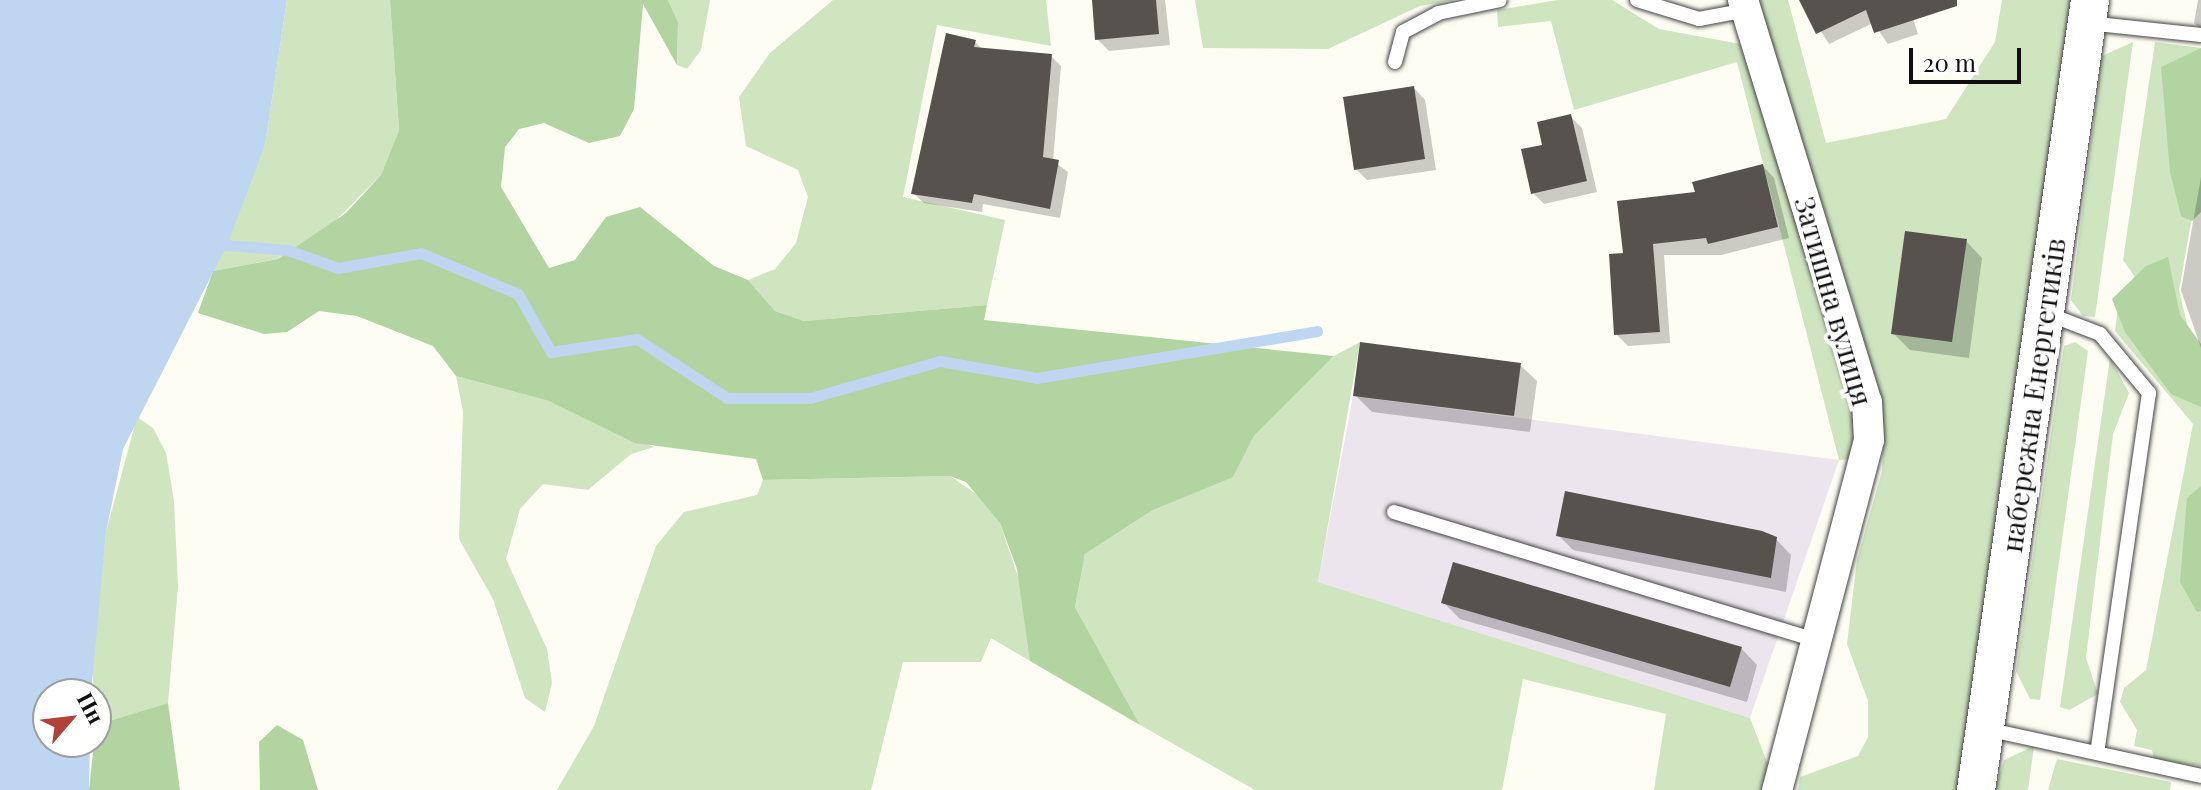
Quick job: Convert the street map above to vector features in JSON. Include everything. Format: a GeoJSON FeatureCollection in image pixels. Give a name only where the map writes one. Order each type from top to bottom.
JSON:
{"type":"FeatureCollection","features":[{"type":"Feature","properties":{"kind":"street","name":"Затишна вулиця"},"geometry":{"type":"LineString","coordinates":[[1744,5],[1867,402],[1864,477],[1812,639],[1777,790]]}},
{"type":"Feature","properties":{"kind":"street","name":"набережна Енергетиків"},"geometry":{"type":"LineString","coordinates":[[1976,790],[2088,11]]}},
{"type":"Feature","properties":{"kind":"lane"},"geometry":{"type":"LineString","coordinates":[[1395,62],[1403,32],[1438,13],[1500,0]]}},
{"type":"Feature","properties":{"kind":"lane"},"geometry":{"type":"LineString","coordinates":[[1637,0],[1699,19],[1744,5]]}},
{"type":"Feature","properties":{"kind":"lane"},"geometry":{"type":"LineString","coordinates":[[2088,11],[2201,35]]}},
{"type":"Feature","properties":{"kind":"lane"},"geometry":{"type":"LineString","coordinates":[[2044,312],[2100,334],[2149,393],[2097,752]]}},
{"type":"Feature","properties":{"kind":"lane"},"geometry":{"type":"LineString","coordinates":[[1394,512],[1812,639]]}},
{"type":"Feature","properties":{"kind":"lane"},"geometry":{"type":"LineString","coordinates":[[1986,728],[2201,776]]}},
{"type":"Feature","properties":{"kind":"shaded area"},"geometry":{"type":"Polygon","coordinates":[[[1353,396],[1839,460],[1750,718],[1318,582],[1353,396]]]}},
{"type":"Feature","properties":{"kind":"green space"},"geometry":{"type":"Polygon","coordinates":[[[287,0],[390,0],[399,130],[381,175],[330,226],[277,259],[213,271],[265,145],[287,0]]]}},
{"type":"Feature","properties":{"kind":"green space"},"geometry":{"type":"Polygon","coordinates":[[[390,0],[668,0],[678,22],[677,65],[643,4],[634,109],[620,136],[589,143],[544,123],[519,129],[505,147],[501,187],[549,268],[575,260],[606,217],[640,207],[714,266],[748,280],[775,311],[804,321],[987,305],[984,320],[1334,356],[1254,436],[1233,477],[1153,510],[1085,554],[1075,607],[1140,725],[1030,661],[1017,569],[1000,523],[966,482],[950,476],[763,480],[756,459],[635,443],[549,401],[456,376],[433,346],[357,316],[319,311],[287,332],[264,334],[198,313],[213,271],[278,259],[346,213],[381,175],[399,130],[390,0]]]}},
{"type":"Feature","properties":{"kind":"green space"},"geometry":{"type":"Polygon","coordinates":[[[668,0],[710,0],[701,50],[687,69],[677,65],[678,22],[668,0]]]}},
{"type":"Feature","properties":{"kind":"green space"},"geometry":{"type":"Polygon","coordinates":[[[833,0],[1046,0],[1051,46],[937,25],[903,197],[1005,220],[987,305],[804,321],[775,311],[748,280],[775,269],[796,243],[808,197],[798,170],[746,146],[739,97],[770,53],[833,0]]]}},
{"type":"Feature","properties":{"kind":"green space"},"geometry":{"type":"Polygon","coordinates":[[[1195,0],[1454,0],[1420,6],[1328,49],[1203,48],[1195,0]]]}},
{"type":"Feature","properties":{"kind":"green space"},"geometry":{"type":"Polygon","coordinates":[[[1558,0],[1612,0],[1659,29],[1746,45],[1856,417],[1853,459],[1839,460],[1737,62],[1574,110],[1551,21],[1498,27],[1497,10],[1558,0]]]}},
{"type":"Feature","properties":{"kind":"green space"},"geometry":{"type":"Polygon","coordinates":[[[1746,0],[1788,0],[1826,143],[1946,119],[1995,42],[2002,0],[2071,0],[1957,790],[1798,790],[1800,777],[1858,756],[1868,737],[1868,701],[1847,644],[1857,560],[1882,471],[1884,426],[1854,305],[1746,0]]]}},
{"type":"Feature","properties":{"kind":"green space"},"geometry":{"type":"Polygon","coordinates":[[[2133,42],[2095,317],[2083,316],[2071,300],[2102,56],[2133,42]]]}},
{"type":"Feature","properties":{"kind":"green space"},"geometry":{"type":"Polygon","coordinates":[[[2155,42],[2201,48],[2201,166],[2179,290],[2190,337],[2173,331],[2123,260],[2155,42]]]}},
{"type":"Feature","properties":{"kind":"green space"},"geometry":{"type":"Polygon","coordinates":[[[2201,48],[2201,212],[2192,221],[2181,216],[2170,172],[2161,67],[2201,48]]]}},
{"type":"Feature","properties":{"kind":"green space"},"geometry":{"type":"Polygon","coordinates":[[[2168,257],[2180,315],[2201,344],[2201,407],[2171,394],[2125,332],[2112,299],[2146,266],[2168,257]]]}},
{"type":"Feature","properties":{"kind":"green space"},"geometry":{"type":"Polygon","coordinates":[[[2120,291],[2201,397],[2201,766],[2154,760],[2152,750],[2134,746],[2137,730],[2120,702],[2124,688],[2146,670],[2193,424],[2115,331],[2120,291]]]}},
{"type":"Feature","properties":{"kind":"green space"},"geometry":{"type":"Polygon","coordinates":[[[1360,342],[1318,582],[1750,718],[1772,775],[1769,790],[1654,790],[1666,714],[1523,679],[1502,790],[1255,790],[1140,725],[1075,607],[1085,554],[1153,510],[1233,476],[1254,436],[1334,356],[1360,342]]]}},
{"type":"Feature","properties":{"kind":"green space"},"geometry":{"type":"Polygon","coordinates":[[[2075,342],[2088,351],[2040,700],[2030,699],[2016,671],[2064,346],[2075,342]]]}},
{"type":"Feature","properties":{"kind":"green space"},"geometry":{"type":"Polygon","coordinates":[[[2110,358],[2129,393],[2113,434],[2086,658],[2098,694],[2069,710],[2060,707],[2110,358]]]}},
{"type":"Feature","properties":{"kind":"green space"},"geometry":{"type":"Polygon","coordinates":[[[456,376],[549,401],[654,447],[631,454],[588,490],[543,484],[520,509],[506,559],[547,649],[552,683],[545,712],[525,698],[493,599],[459,539],[463,412],[456,376]]]}},
{"type":"Feature","properties":{"kind":"green space"},"geometry":{"type":"Polygon","coordinates":[[[137,417],[153,428],[166,453],[174,501],[178,586],[168,703],[112,720],[112,678],[93,678],[92,662],[106,532],[137,417]]]}},
{"type":"Feature","properties":{"kind":"green space"},"geometry":{"type":"Polygon","coordinates":[[[950,476],[988,502],[1000,523],[1024,595],[1030,661],[991,638],[981,662],[903,662],[871,790],[557,790],[594,726],[656,546],[684,512],[757,495],[763,480],[950,476]]]}},
{"type":"Feature","properties":{"kind":"green space"},"geometry":{"type":"Polygon","coordinates":[[[2201,486],[2201,611],[2197,612],[2180,582],[2187,498],[2201,486]]]}},
{"type":"Feature","properties":{"kind":"green space"},"geometry":{"type":"Polygon","coordinates":[[[168,703],[180,790],[89,790],[92,758],[112,758],[112,720],[168,703]]]}},
{"type":"Feature","properties":{"kind":"green space"},"geometry":{"type":"Polygon","coordinates":[[[277,725],[303,740],[318,790],[260,790],[259,742],[277,725]]]}},
{"type":"Feature","properties":{"kind":"green space"},"geometry":{"type":"Polygon","coordinates":[[[2034,746],[2028,790],[1995,790],[2004,760],[2034,746]]]}},
{"type":"Feature","properties":{"kind":"green space"},"geometry":{"type":"Polygon","coordinates":[[[2057,759],[2171,782],[2170,790],[2048,790],[2057,759]]]}},
{"type":"Feature","properties":{"kind":"water"},"geometry":{"type":"Polygon","coordinates":[[[0,0],[287,0],[265,145],[227,245],[123,449],[106,532],[92,678],[32,678],[32,758],[90,758],[89,790],[0,790],[0,0]]]}},
{"type":"Feature","properties":{"kind":"building"},"geometry":{"type":"Polygon","coordinates":[[[1092,0],[1156,0],[1159,34],[1095,40],[1092,0]]]}},
{"type":"Feature","properties":{"kind":"building"},"geometry":{"type":"Polygon","coordinates":[[[1799,0],[1957,0],[1957,6],[1874,33],[1866,10],[1816,34],[1799,0]]]}},
{"type":"Feature","properties":{"kind":"building"},"geometry":{"type":"Polygon","coordinates":[[[946,33],[976,40],[974,47],[1052,54],[1043,157],[1059,160],[1050,209],[974,194],[972,203],[911,194],[946,33]]]}},
{"type":"Feature","properties":{"kind":"building"},"geometry":{"type":"Polygon","coordinates":[[[1414,86],[1425,159],[1354,170],[1343,97],[1414,86]]]}},
{"type":"Feature","properties":{"kind":"building"},"geometry":{"type":"Polygon","coordinates":[[[1571,114],[1587,181],[1531,194],[1521,149],[1542,145],[1537,122],[1571,114]]]}},
{"type":"Feature","properties":{"kind":"building"},"geometry":{"type":"Polygon","coordinates":[[[1763,164],[1778,227],[1708,244],[1706,238],[1653,244],[1660,332],[1614,335],[1609,254],[1623,253],[1617,201],[1695,192],[1692,182],[1763,164]]]}},
{"type":"Feature","properties":{"kind":"building"},"geometry":{"type":"Polygon","coordinates":[[[1905,231],[1967,239],[1952,342],[1891,334],[1905,231]]]}},
{"type":"Feature","properties":{"kind":"building"},"geometry":{"type":"Polygon","coordinates":[[[1360,342],[1521,363],[1514,416],[1353,396],[1360,342]]]}},
{"type":"Feature","properties":{"kind":"building"},"geometry":{"type":"Polygon","coordinates":[[[1565,491],[1762,531],[1777,537],[1771,578],[1556,536],[1565,491]]]}},
{"type":"Feature","properties":{"kind":"building"},"geometry":{"type":"Polygon","coordinates":[[[1453,562],[1742,647],[1730,687],[1441,603],[1453,562]]]}},
{"type":"Feature","properties":{"kind":"waterway"},"geometry":{"type":"LineString","coordinates":[[214,244],[288,250],[338,268],[421,253],[518,294],[551,352],[637,339],[727,398],[810,398],[940,361],[1037,378],[1317,331]]}}]}
